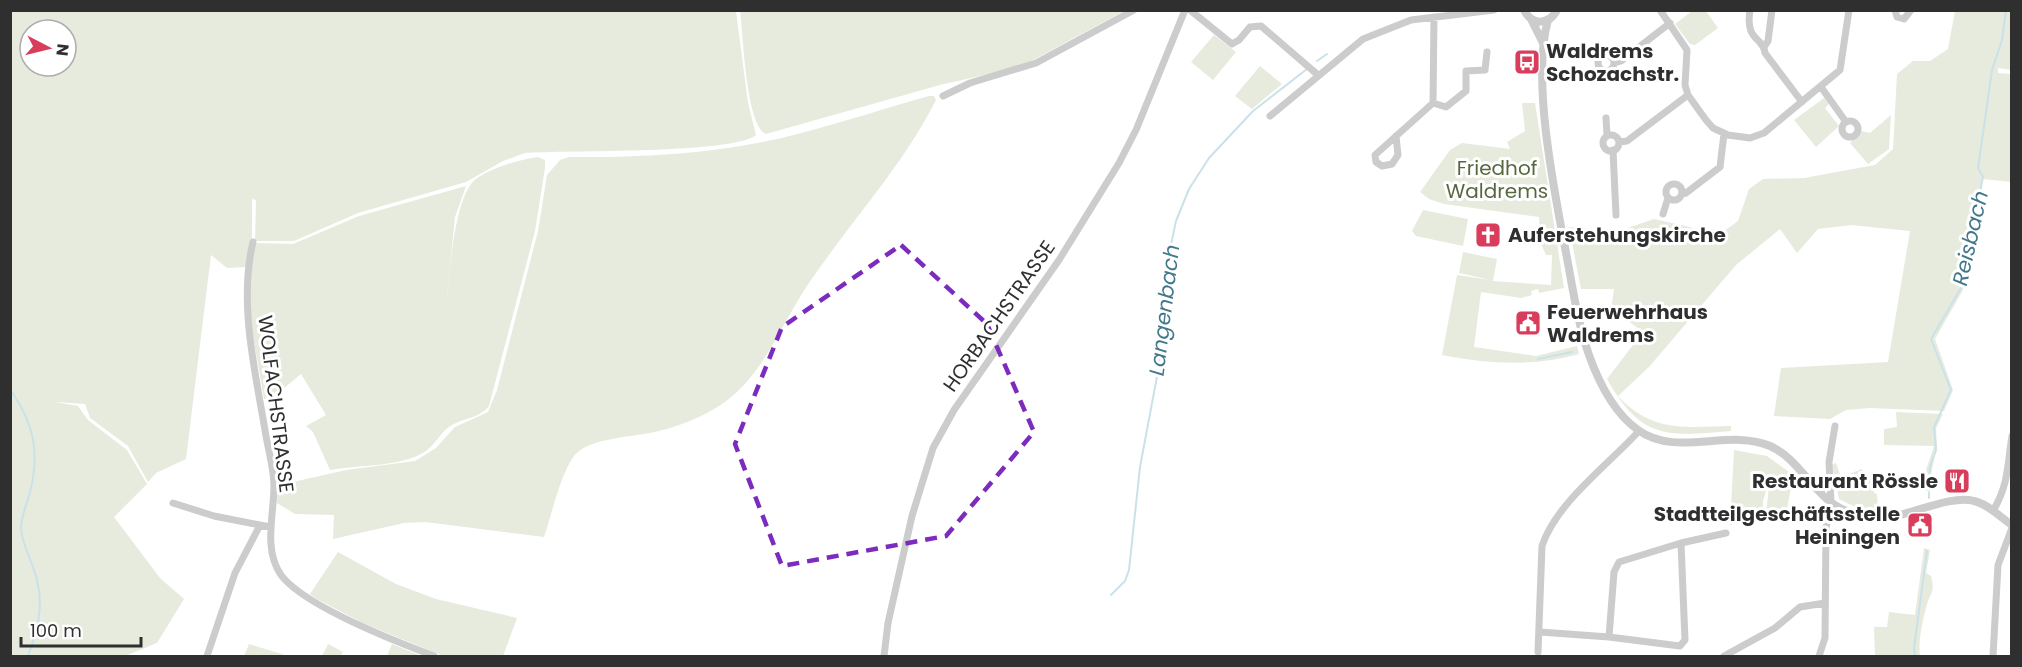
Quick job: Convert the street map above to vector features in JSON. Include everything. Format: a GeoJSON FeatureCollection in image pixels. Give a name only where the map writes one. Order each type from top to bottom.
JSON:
{"type":"FeatureCollection","features":[{"type":"Feature","properties":{"kind":"street"},"geometry":{"type":"LineString","coordinates":[[943,96],[970,83],[1028,66],[1134,10]]}},
{"type":"Feature","properties":{"kind":"street","name":"HORBACHSTRASSE"},"geometry":{"type":"LineString","coordinates":[[884,657],[888,623],[912,516],[933,448],[954,410],[1059,260],[1119,163],[1136,130],[1185,10]]}},
{"type":"Feature","properties":{"kind":"street"},"geometry":{"type":"LineString","coordinates":[[1190,10],[1233,44],[1250,27],[1261,27],[1318,75]]}},
{"type":"Feature","properties":{"kind":"street"},"geometry":{"type":"LineString","coordinates":[[1270,116],[1363,39],[1411,20],[1494,10]]}},
{"type":"Feature","properties":{"kind":"street"},"geometry":{"type":"LineString","coordinates":[[1524,10],[1543,44]]}},
{"type":"Feature","properties":{"kind":"street"},"geometry":{"type":"LineString","coordinates":[[1557,10],[1548,20],[1543,44],[1544,110],[1560,224],[1579,318],[1590,357],[1600,382],[1613,404],[1638,430],[1651,437],[1675,442],[1749,440],[1763,444],[1785,456],[1831,503],[1842,510],[1875,516],[1900,514],[1964,500],[1984,504],[2012,527],[1998,565],[1993,657]]}},
{"type":"Feature","properties":{"kind":"street"},"geometry":{"type":"LineString","coordinates":[[1660,10],[1687,50],[1685,85],[1688,95],[1706,120],[1724,134],[1758,136],[1821,87],[1842,66],[1850,10]]}},
{"type":"Feature","properties":{"kind":"street"},"geometry":{"type":"LineString","coordinates":[[1750,10],[1748,26],[1802,102]]}},
{"type":"Feature","properties":{"kind":"street"},"geometry":{"type":"LineString","coordinates":[[1764,47],[1768,41],[1772,10]]}},
{"type":"Feature","properties":{"kind":"street"},"geometry":{"type":"LineString","coordinates":[[1895,10],[1897,17],[1904,19],[1909,17],[1911,10]]}},
{"type":"Feature","properties":{"kind":"street"},"geometry":{"type":"LineString","coordinates":[[1396,136],[1433,103],[1434,17]]}},
{"type":"Feature","properties":{"kind":"street"},"geometry":{"type":"LineString","coordinates":[[1531,19],[1537,22],[1548,20]]}},
{"type":"Feature","properties":{"kind":"street"},"geometry":{"type":"LineString","coordinates":[[1614,63],[1621,62],[1670,23]]}},
{"type":"Feature","properties":{"kind":"street"},"geometry":{"type":"LineString","coordinates":[[1433,103],[1446,107],[1466,90],[1466,71],[1485,70],[1487,52]]}},
{"type":"Feature","properties":{"kind":"street"},"geometry":{"type":"LineString","coordinates":[[1607,55],[1614,63],[1611,69],[1604,74],[1598,66],[1600,57],[1607,55]]}},
{"type":"Feature","properties":{"kind":"street"},"geometry":{"type":"LineString","coordinates":[[1821,87],[1846,122]]}},
{"type":"Feature","properties":{"kind":"street"},"geometry":{"type":"LineString","coordinates":[[1618,142],[1627,141],[1688,95]]}},
{"type":"Feature","properties":{"kind":"street"},"geometry":{"type":"LineString","coordinates":[[1606,118],[1607,135],[1603,146],[1613,150]]}},
{"type":"Feature","properties":{"kind":"street"},"geometry":{"type":"LineString","coordinates":[[1668,198],[1675,200],[1720,167],[1724,134]]}},
{"type":"Feature","properties":{"kind":"street"},"geometry":{"type":"LineString","coordinates":[[1607,135],[1615,136],[1618,142]]}},
{"type":"Feature","properties":{"kind":"street"},"geometry":{"type":"LineString","coordinates":[[1616,215],[1613,150],[1618,142]]}},
{"type":"Feature","properties":{"kind":"street"},"geometry":{"type":"LineString","coordinates":[[1663,214],[1668,198],[1666,188],[1673,184],[1680,187],[1682,194]]}},
{"type":"Feature","properties":{"kind":"street","name":"WOLFACHSTRASSE"},"geometry":{"type":"LineString","coordinates":[[253,242],[247,267],[247,303],[274,485],[270,527],[271,547],[276,566],[288,583],[314,601],[349,620],[434,657]]}},
{"type":"Feature","properties":{"kind":"street"},"geometry":{"type":"LineString","coordinates":[[1819,657],[1824,638],[1826,528],[1831,503],[1829,462],[1835,426]]}},
{"type":"Feature","properties":{"kind":"street"},"geometry":{"type":"LineString","coordinates":[[1538,652],[1542,546],[1545,536],[1556,518],[1638,430]]}},
{"type":"Feature","properties":{"kind":"street"},"geometry":{"type":"LineString","coordinates":[[1993,511],[2008,478],[2011,438]]}},
{"type":"Feature","properties":{"kind":"street"},"geometry":{"type":"LineString","coordinates":[[172,503],[270,527]]}},
{"type":"Feature","properties":{"kind":"street"},"geometry":{"type":"LineString","coordinates":[[207,657],[235,573],[259,526]]}},
{"type":"Feature","properties":{"kind":"street"},"geometry":{"type":"LineString","coordinates":[[1609,637],[1614,572],[1619,562],[1681,543],[1726,533]]}},
{"type":"Feature","properties":{"kind":"street"},"geometry":{"type":"LineString","coordinates":[[1540,632],[1609,637],[1680,646],[1685,640],[1681,543]]}},
{"type":"Feature","properties":{"kind":"street"},"geometry":{"type":"LineString","coordinates":[[1724,657],[1775,628],[1800,607],[1825,603]]}},
{"type":"Feature","properties":{"kind":"highlighted area"},"geometry":{"type":"Polygon","coordinates":[[[901,245],[987,324],[1034,432],[946,536],[782,566],[735,444],[782,327],[901,245]]]}},
{"type":"Feature","properties":{"kind":"green space"},"geometry":{"type":"Polygon","coordinates":[[[10,11],[736,11],[748,103],[756,135],[741,141],[684,148],[525,153],[503,161],[466,182],[358,213],[294,241],[255,241],[256,200],[252,199],[252,242],[246,267],[227,268],[211,255],[186,459],[156,473],[148,482],[128,446],[90,418],[85,404],[55,402],[78,406],[88,420],[127,450],[147,484],[114,517],[160,578],[184,599],[157,643],[125,656],[11,656],[10,11]]]}},
{"type":"Feature","properties":{"kind":"green space"},"geometry":{"type":"Polygon","coordinates":[[[740,11],[1124,11],[1020,67],[940,85],[766,134],[759,127],[750,97],[740,11]]]}},
{"type":"Feature","properties":{"kind":"green space"},"geometry":{"type":"Polygon","coordinates":[[[1692,11],[1706,11],[1718,28],[1695,45],[1690,44],[1675,24],[1692,11]]]}},
{"type":"Feature","properties":{"kind":"green space"},"geometry":{"type":"Polygon","coordinates":[[[1955,11],[2011,11],[2011,70],[1998,68],[1998,73],[2011,74],[2012,182],[1983,179],[1963,290],[1935,339],[1953,390],[1944,411],[1870,408],[1846,410],[1830,419],[1774,416],[1781,368],[1888,362],[1910,231],[1851,225],[1818,229],[1797,253],[1780,229],[1736,265],[1649,367],[1618,396],[1607,379],[1643,332],[1623,317],[1618,323],[1612,303],[1614,289],[1581,289],[1569,227],[1619,231],[1654,219],[1720,234],[1738,221],[1749,189],[1763,179],[1804,178],[1875,165],[1893,149],[1897,74],[1913,61],[1930,61],[1948,49],[1955,11]]]}},
{"type":"Feature","properties":{"kind":"green space"},"geometry":{"type":"Polygon","coordinates":[[[1214,35],[1236,52],[1213,80],[1191,62],[1214,35]]]}},
{"type":"Feature","properties":{"kind":"green space"},"geometry":{"type":"Polygon","coordinates":[[[1260,66],[1282,84],[1252,109],[1235,96],[1260,66]]]}},
{"type":"Feature","properties":{"kind":"green space"},"geometry":{"type":"Polygon","coordinates":[[[934,96],[936,100],[923,125],[809,283],[767,354],[747,381],[719,406],[690,421],[659,431],[601,441],[581,450],[574,456],[565,473],[544,537],[425,522],[404,523],[333,539],[334,515],[295,514],[277,503],[278,490],[284,484],[346,470],[415,461],[436,448],[455,427],[488,412],[497,390],[538,231],[547,175],[560,160],[569,157],[686,153],[745,145],[817,129],[934,96]]]}},
{"type":"Feature","properties":{"kind":"green space"},"geometry":{"type":"Polygon","coordinates":[[[1824,98],[1829,104],[1825,108],[1839,126],[1816,147],[1794,120],[1824,98]]]}},
{"type":"Feature","properties":{"kind":"green space","name":"Friedhof Waldrems"},"geometry":{"type":"Polygon","coordinates":[[[1522,103],[1535,103],[1564,288],[1539,293],[1538,289],[1531,291],[1532,295],[1521,298],[1481,292],[1474,347],[1536,356],[1577,346],[1579,354],[1544,361],[1510,363],[1442,355],[1457,275],[1491,280],[1459,273],[1463,252],[1497,259],[1493,281],[1551,285],[1552,255],[1546,255],[1540,242],[1539,217],[1444,204],[1429,199],[1420,192],[1450,150],[1462,143],[1510,149],[1507,142],[1525,131],[1522,103]]]}},
{"type":"Feature","properties":{"kind":"green space"},"geometry":{"type":"Polygon","coordinates":[[[1891,115],[1889,149],[1868,164],[1850,143],[1862,131],[1870,133],[1891,115]]]}},
{"type":"Feature","properties":{"kind":"green space"},"geometry":{"type":"Polygon","coordinates":[[[538,157],[545,160],[545,168],[535,231],[489,406],[481,413],[448,428],[430,448],[416,456],[393,463],[330,470],[313,432],[306,426],[326,415],[301,374],[270,400],[264,399],[249,301],[250,262],[254,243],[293,244],[359,216],[466,186],[455,217],[446,306],[454,238],[463,201],[469,187],[477,178],[491,170],[538,157]]]}},
{"type":"Feature","properties":{"kind":"green space"},"geometry":{"type":"Polygon","coordinates":[[[1423,210],[1468,219],[1463,246],[1416,236],[1412,231],[1423,210]]]}},
{"type":"Feature","properties":{"kind":"green space"},"geometry":{"type":"Polygon","coordinates":[[[1618,396],[1631,408],[1657,422],[1684,427],[1731,426],[1731,431],[1673,433],[1645,424],[1632,414],[1618,396]]]}},
{"type":"Feature","properties":{"kind":"green space"},"geometry":{"type":"Polygon","coordinates":[[[1896,412],[1943,414],[1936,428],[1937,446],[1931,474],[1932,491],[1925,491],[1925,473],[1934,446],[1884,445],[1884,429],[1897,427],[1896,412]]]}},
{"type":"Feature","properties":{"kind":"green space"},"geometry":{"type":"Polygon","coordinates":[[[1734,450],[1767,456],[1793,475],[1769,481],[1763,501],[1763,515],[1730,525],[1734,450]]]}},
{"type":"Feature","properties":{"kind":"green space"},"geometry":{"type":"Polygon","coordinates":[[[1836,463],[1841,477],[1862,469],[1866,480],[1878,476],[1874,493],[1877,494],[1878,509],[1857,508],[1839,499],[1832,465],[1836,463]]]}},
{"type":"Feature","properties":{"kind":"green space"},"geometry":{"type":"Polygon","coordinates":[[[1792,482],[1786,515],[1783,519],[1766,515],[1769,487],[1792,482]]]}},
{"type":"Feature","properties":{"kind":"green space"},"geometry":{"type":"Polygon","coordinates":[[[1924,548],[1930,550],[1926,573],[1931,576],[1933,586],[1922,626],[1920,656],[1875,656],[1874,627],[1887,627],[1889,612],[1915,615],[1924,548]]]}},
{"type":"Feature","properties":{"kind":"green space"},"geometry":{"type":"Polygon","coordinates":[[[338,552],[396,584],[436,599],[517,618],[503,656],[443,656],[363,623],[317,599],[310,594],[338,552]]]}},
{"type":"Feature","properties":{"kind":"green space"},"geometry":{"type":"Polygon","coordinates":[[[249,644],[288,656],[244,656],[249,644]]]}},
{"type":"Feature","properties":{"kind":"green space"},"geometry":{"type":"Polygon","coordinates":[[[328,644],[343,652],[340,656],[322,656],[328,644]]]}},
{"type":"Feature","properties":{"kind":"green space"},"geometry":{"type":"Polygon","coordinates":[[[392,644],[419,655],[419,656],[387,656],[392,644]]]}},
{"type":"Feature","properties":{"kind":"waterway","name":"Reisbach"},"geometry":{"type":"LineString","coordinates":[[1929,491],[1930,467],[1936,450],[1934,427],[1951,390],[1931,339],[1961,288],[1983,177],[1978,168],[1992,70],[2002,40],[2006,10]]}},
{"type":"Feature","properties":{"kind":"waterway","name":"Langenbach"},"geometry":{"type":"LineString","coordinates":[[1317,61],[1327,54]]}},
{"type":"Feature","properties":{"kind":"waterway","name":"Langenbach"},"geometry":{"type":"LineString","coordinates":[[1111,595],[1125,581],[1129,570],[1140,467],[1159,366],[1161,307],[1166,269],[1176,221],[1189,189],[1209,158],[1253,111],[1307,69]]}},
{"type":"Feature","properties":{"kind":"waterway"},"geometry":{"type":"LineString","coordinates":[[1538,359],[1572,352]]}},
{"type":"Feature","properties":{"kind":"waterway"},"geometry":{"type":"LineString","coordinates":[[12,392],[26,416],[34,451],[33,478],[21,528],[23,541],[37,580],[40,599],[37,628],[28,656]]}},
{"type":"Feature","properties":{"kind":"waterway","name":"Reisbach"},"geometry":{"type":"LineString","coordinates":[[1929,493],[1929,498]]}},
{"type":"Feature","properties":{"kind":"waterway","name":"Reisbach"},"geometry":{"type":"LineString","coordinates":[[1915,656],[1914,648],[1927,551]]}},
{"type":"Feature","properties":{"kind":"place","name":"Waldrems Schozachstr."},"geometry":{"type":"Point","coordinates":[1527,62]}},
{"type":"Feature","properties":{"kind":"place","name":"Auferstehungskirche"},"geometry":{"type":"Point","coordinates":[1488,235]}},
{"type":"Feature","properties":{"kind":"place","name":"Feuerwehrhaus Waldrems"},"geometry":{"type":"Point","coordinates":[1528,323]}},
{"type":"Feature","properties":{"kind":"place","name":"Restaurant Rössle"},"geometry":{"type":"Point","coordinates":[1957,481]}},
{"type":"Feature","properties":{"kind":"place","name":"Stadtteilgeschäftsstelle Heiningen"},"geometry":{"type":"Point","coordinates":[1920,525]}}]}
